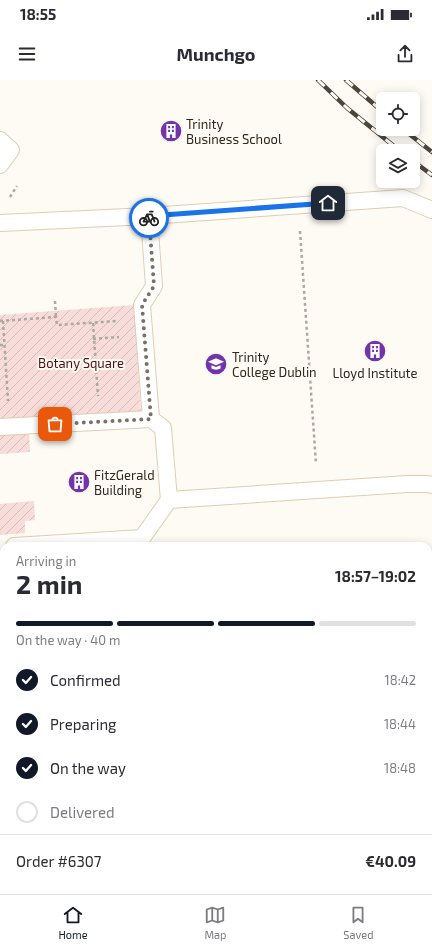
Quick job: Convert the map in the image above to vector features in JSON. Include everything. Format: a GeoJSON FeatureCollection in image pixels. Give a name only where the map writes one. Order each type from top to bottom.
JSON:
{"type":"FeatureCollection","features":[{"type":"Feature","properties":{"kind":"lane"},"geometry":{"type":"LineString","coordinates":[[0,140],[11,150],[0,165]]}},
{"type":"Feature","properties":{"kind":"lane"},"geometry":{"type":"LineString","coordinates":[[0,223],[149,216],[403,198],[432,210]]}},
{"type":"Feature","properties":{"kind":"lane"},"geometry":{"type":"LineString","coordinates":[[149,216],[154,286],[142,305],[151,419]]}},
{"type":"Feature","properties":{"kind":"lane"},"geometry":{"type":"LineString","coordinates":[[5,426],[151,419],[163,428],[169,500],[142,542]]}},
{"type":"Feature","properties":{"kind":"lane"},"geometry":{"type":"LineString","coordinates":[[169,500],[407,484],[432,485]]}},
{"type":"Feature","properties":{"kind":"path"},"geometry":{"type":"LineString","coordinates":[[298,205],[317,491]]}},
{"type":"Feature","properties":{"kind":"path"},"geometry":{"type":"LineString","coordinates":[[54,301],[57,326],[143,319]]}},
{"type":"Feature","properties":{"kind":"path"},"geometry":{"type":"LineString","coordinates":[[5,426],[4,345],[1,320],[56,317]]}},
{"type":"Feature","properties":{"kind":"path"},"geometry":{"type":"LineString","coordinates":[[92,323],[99,422]]}},
{"type":"Feature","properties":{"kind":"green space","name":"Botany Square"},"geometry":{"type":"Polygon","coordinates":[[[134,305],[141,413],[0,421],[0,315],[134,305]]]}},
{"type":"Feature","properties":{"kind":"green space"},"geometry":{"type":"Polygon","coordinates":[[[29,430],[30,452],[0,454],[0,431],[29,430]]]}},
{"type":"Feature","properties":{"kind":"green space"},"geometry":{"type":"Polygon","coordinates":[[[34,501],[35,520],[25,521],[25,533],[0,535],[0,504],[34,501]]]}},
{"type":"Feature","properties":{"kind":"railway"},"geometry":{"type":"LineString","coordinates":[[318,80],[347,108],[391,144]]}},
{"type":"Feature","properties":{"kind":"railway"},"geometry":{"type":"LineString","coordinates":[[346,80],[376,106]]}},
{"type":"Feature","properties":{"kind":"railway"},"geometry":{"type":"LineString","coordinates":[[412,136],[432,152]]}},
{"type":"Feature","properties":{"kind":"railway"},"geometry":{"type":"LineString","coordinates":[[420,166],[432,175]]}},
{"type":"Feature","properties":{"kind":"way so far"},"geometry":{"type":"LineString","coordinates":[[55,424],[151,419],[142,305],[154,286],[149,218]]}},
{"type":"Feature","properties":{"kind":"place","name":"Trinity Business School"},"geometry":{"type":"Point","coordinates":[171,131]}},
{"type":"Feature","properties":{"kind":"place","name":"Lloyd Institute"},"geometry":{"type":"Point","coordinates":[375,351]}},
{"type":"Feature","properties":{"kind":"place","name":"Trinity College Dublin"},"geometry":{"type":"Point","coordinates":[216,364]}},
{"type":"Feature","properties":{"kind":"place","name":"FitzGerald Building"},"geometry":{"type":"Point","coordinates":[79,482]}},
{"type":"Feature","properties":{"kind":"route"},"geometry":{"type":"LineString","coordinates":[[149,218],[149,216],[328,203]]}}]}
